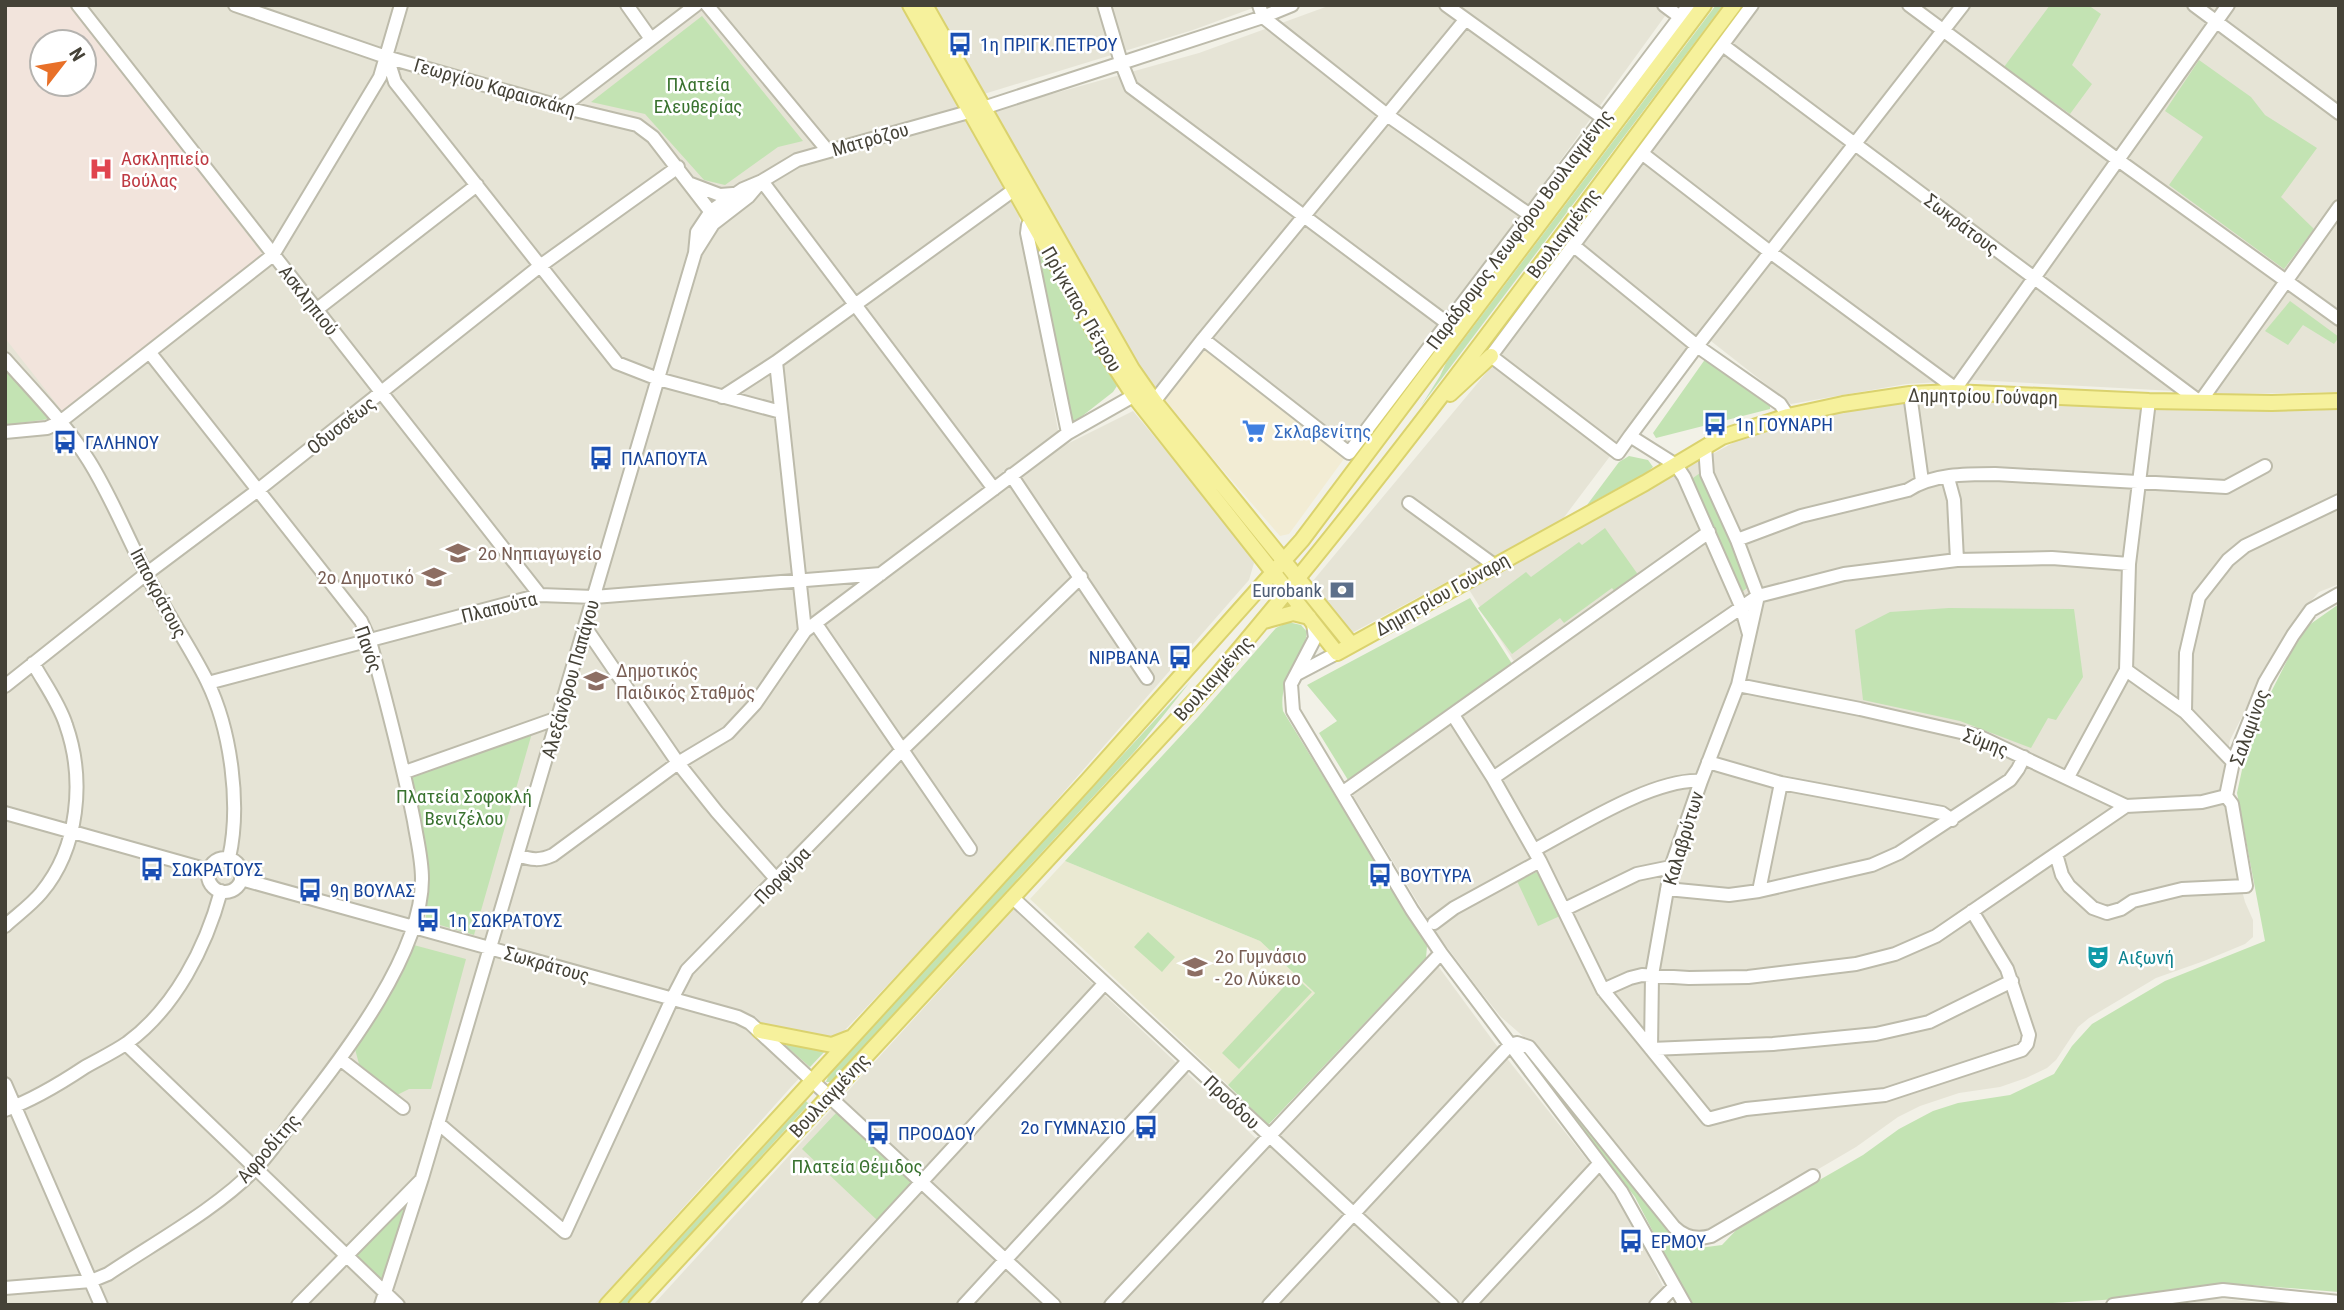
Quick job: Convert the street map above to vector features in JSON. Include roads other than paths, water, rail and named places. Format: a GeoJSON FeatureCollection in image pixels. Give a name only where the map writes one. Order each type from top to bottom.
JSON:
{"type":"FeatureCollection","features":[{"type":"Feature","properties":{"kind":"main road","name":"Πρίγκιπος Πέτρου"},"geometry":{"type":"LineString","coordinates":[[910,5],[976,109],[1120,350],[1139,392]]}},
{"type":"Feature","properties":{"kind":"main road","name":"Πρίγκιπος Πέτρου"},"geometry":{"type":"LineString","coordinates":[[925,5],[976,109]]}},
{"type":"Feature","properties":{"kind":"main road","name":"Βουλιαγμένης"},"geometry":{"type":"LineString","coordinates":[[607,1305],[1088,780],[1284,561],[1348,480],[1704,5]]}},
{"type":"Feature","properties":{"kind":"main road","name":"Βουλιαγμένης"},"geometry":{"type":"LineString","coordinates":[[636,1305],[1207,687],[1263,622],[1417,427],[1734,5]]}},
{"type":"Feature","properties":{"kind":"main road","name":"Πρίγκιπος Πέτρου"},"geometry":{"type":"LineString","coordinates":[[1019,185],[1032,221],[1111,361],[1139,392],[1288,591]]}},
{"type":"Feature","properties":{"kind":"main road"},"geometry":{"type":"LineString","coordinates":[[1417,427],[1490,356]]}},
{"type":"Feature","properties":{"kind":"main road","name":"Δημητρίου Γούναρη"},"geometry":{"type":"LineString","coordinates":[[1337,653],[1722,437],[1788,416],[1843,404],[1910,394],[1954,391],[2149,401],[2339,401]]}},
{"type":"Feature","properties":{"kind":"main road","name":"Πρίγκιπος Πέτρου"},"geometry":{"type":"LineString","coordinates":[[1150,407],[1284,561]]}},
{"type":"Feature","properties":{"kind":"main road"},"geometry":{"type":"LineString","coordinates":[[1245,604],[1259,563],[1253,547]]}},
{"type":"Feature","properties":{"kind":"main road","name":"Δημητρίου Γούναρη"},"geometry":{"type":"LineString","coordinates":[[1284,561],[1351,644]]}},
{"type":"Feature","properties":{"kind":"main road"},"geometry":{"type":"LineString","coordinates":[[1288,591],[1337,653]]}},
{"type":"Feature","properties":{"kind":"main road"},"geometry":{"type":"LineString","coordinates":[[1263,622],[1293,613],[1311,620]]}},
{"type":"Feature","properties":{"kind":"main road"},"geometry":{"type":"LineString","coordinates":[[760,1031],[832,1045],[854,1036]]}},
{"type":"Feature","properties":{"kind":"street","name":"Ασκληπιού"},"geometry":{"type":"LineString","coordinates":[[78,5],[540,595]]}},
{"type":"Feature","properties":{"kind":"street","name":"Γεωργίου Καραισκάκη"},"geometry":{"type":"LineString","coordinates":[[235,5],[386,57],[636,125],[653,137],[714,215]]}},
{"type":"Feature","properties":{"kind":"street"},"geometry":{"type":"LineString","coordinates":[[5,432],[47,428],[60,422],[273,255],[380,77],[401,5]]}},
{"type":"Feature","properties":{"kind":"street"},"geometry":{"type":"LineString","coordinates":[[627,5],[651,39]]}},
{"type":"Feature","properties":{"kind":"street"},"geometry":{"type":"LineString","coordinates":[[562,107],[696,5]]}},
{"type":"Feature","properties":{"kind":"street"},"geometry":{"type":"LineString","coordinates":[[707,5],[828,151]]}},
{"type":"Feature","properties":{"kind":"street"},"geometry":{"type":"LineString","coordinates":[[1104,5],[1131,87],[1447,323]]}},
{"type":"Feature","properties":{"kind":"street","name":"Ματρόζου"},"geometry":{"type":"LineString","coordinates":[[714,215],[736,193],[762,181],[788,164],[976,109],[1121,62],[1261,11],[1292,5]]}},
{"type":"Feature","properties":{"kind":"street"},"geometry":{"type":"LineString","coordinates":[[1446,5],[1603,118]]}},
{"type":"Feature","properties":{"kind":"street"},"geometry":{"type":"LineString","coordinates":[[1664,5],[1680,17]]}},
{"type":"Feature","properties":{"kind":"street","name":"Παράδρομος Λεωφόρου Βουλιαγμένης"},"geometry":{"type":"LineString","coordinates":[[1203,339],[1349,453],[1689,5]]}},
{"type":"Feature","properties":{"kind":"street"},"geometry":{"type":"LineString","coordinates":[[1752,5],[1490,356],[1618,453],[1697,346],[1963,5]]}},
{"type":"Feature","properties":{"kind":"street"},"geometry":{"type":"LineString","coordinates":[[1909,5],[2339,319]]}},
{"type":"Feature","properties":{"kind":"street"},"geometry":{"type":"LineString","coordinates":[[2194,5],[2339,113]]}},
{"type":"Feature","properties":{"kind":"street"},"geometry":{"type":"LineString","coordinates":[[1643,154],[1954,391],[2228,5]]}},
{"type":"Feature","properties":{"kind":"street"},"geometry":{"type":"LineString","coordinates":[[1261,11],[1387,115],[1530,215]]}},
{"type":"Feature","properties":{"kind":"street"},"geometry":{"type":"LineString","coordinates":[[1150,407],[1465,20]]}},
{"type":"Feature","properties":{"kind":"street","name":"Σωκράτους"},"geometry":{"type":"LineString","coordinates":[[1724,46],[2200,402]]}},
{"type":"Feature","properties":{"kind":"street"},"geometry":{"type":"LineString","coordinates":[[386,57],[395,82],[617,363],[658,379],[781,412]]}},
{"type":"Feature","properties":{"kind":"street","name":"Οδυσσέως"},"geometry":{"type":"LineString","coordinates":[[5,686],[258,491],[540,266],[678,167]]}},
{"type":"Feature","properties":{"kind":"street"},"geometry":{"type":"LineString","coordinates":[[762,181],[994,489]]}},
{"type":"Feature","properties":{"kind":"street","name":"Ματρόζου"},"geometry":{"type":"LineString","coordinates":[[714,215],[748,197],[762,181]]}},
{"type":"Feature","properties":{"kind":"street"},"geometry":{"type":"LineString","coordinates":[[690,184],[720,195],[736,193]]}},
{"type":"Feature","properties":{"kind":"street"},"geometry":{"type":"LineString","coordinates":[[316,310],[477,185]]}},
{"type":"Feature","properties":{"kind":"street"},"geometry":{"type":"LineString","coordinates":[[722,397],[776,362],[1019,185]]}},
{"type":"Feature","properties":{"kind":"street"},"geometry":{"type":"LineString","coordinates":[[2200,402],[2339,207]]}},
{"type":"Feature","properties":{"kind":"street","name":"Αλεξάνδρου Παπάγου"},"geometry":{"type":"LineString","coordinates":[[381,1305],[422,1178],[594,597],[695,253],[697,232],[705,217],[714,215]]}},
{"type":"Feature","properties":{"kind":"street"},"geometry":{"type":"LineString","coordinates":[[1032,221],[1028,225],[1027,233],[1068,433]]}},
{"type":"Feature","properties":{"kind":"street"},"geometry":{"type":"LineString","coordinates":[[1574,246],[1697,346],[1780,404],[1788,416]]}},
{"type":"Feature","properties":{"kind":"street","name":"Πανός"},"geometry":{"type":"LineString","coordinates":[[150,353],[361,621],[370,640],[405,772],[422,866],[420,904],[415,927]]}},
{"type":"Feature","properties":{"kind":"street","name":"Ιπποκράτους"},"geometry":{"type":"LineString","coordinates":[[5,359],[60,422],[87,458],[103,485],[146,575],[208,683],[226,739],[231,766],[233,833],[229,858]]}},
{"type":"Feature","properties":{"kind":"street"},"geometry":{"type":"LineString","coordinates":[[776,362],[800,582],[811,628],[970,849]]}},
{"type":"Feature","properties":{"kind":"street"},"geometry":{"type":"LineString","coordinates":[[517,855],[532,860],[553,855],[678,763],[728,733],[755,704],[811,628],[1068,433],[1139,392]]}},
{"type":"Feature","properties":{"kind":"street"},"geometry":{"type":"LineString","coordinates":[[1910,394],[1922,481]]}},
{"type":"Feature","properties":{"kind":"street"},"geometry":{"type":"LineString","coordinates":[[2068,777],[2126,670],[2129,564],[2149,401]]}},
{"type":"Feature","properties":{"kind":"street"},"geometry":{"type":"LineString","coordinates":[[1630,436],[1676,465]]}},
{"type":"Feature","properties":{"kind":"street"},"geometry":{"type":"LineString","coordinates":[[1705,447],[1707,474],[1737,540],[1758,596]]}},
{"type":"Feature","properties":{"kind":"street","name":"Καλαβρύτων"},"geometry":{"type":"LineString","coordinates":[[1676,465],[1684,477],[1741,606],[1749,634]]}},
{"type":"Feature","properties":{"kind":"street"},"geometry":{"type":"LineString","coordinates":[[1737,540],[1801,516],[1908,491],[1922,481],[1963,474],[2226,487],[2265,467]]}},
{"type":"Feature","properties":{"kind":"street"},"geometry":{"type":"LineString","coordinates":[[1012,475],[1147,678]]}},
{"type":"Feature","properties":{"kind":"street"},"geometry":{"type":"LineString","coordinates":[[1948,478],[1954,500],[1957,560]]}},
{"type":"Feature","properties":{"kind":"street"},"geometry":{"type":"LineString","coordinates":[[2185,712],[2186,653],[2199,597],[2228,560],[2245,546],[2339,501]]}},
{"type":"Feature","properties":{"kind":"street"},"geometry":{"type":"LineString","coordinates":[[1409,503],[1494,565]]}},
{"type":"Feature","properties":{"kind":"street"},"geometry":{"type":"LineString","coordinates":[[1342,793],[1709,532]]}},
{"type":"Feature","properties":{"kind":"street"},"geometry":{"type":"LineString","coordinates":[[1493,778],[1758,596],[1844,574],[1957,560],[2052,558],[2129,564]]}},
{"type":"Feature","properties":{"kind":"street","name":"Πλαπούτα"},"geometry":{"type":"LineString","coordinates":[[208,683],[540,595],[594,597],[882,574]]}},
{"type":"Feature","properties":{"kind":"street","name":"Πορφύρα"},"geometry":{"type":"LineString","coordinates":[[438,1124],[565,1232],[687,971],[901,751],[1081,577]]}},
{"type":"Feature","properties":{"kind":"street","name":"Σαλαμίνος"},"geometry":{"type":"LineString","coordinates":[[2056,854],[2062,876],[2069,886],[2093,908],[2108,913],[2133,901],[2182,889],[2246,886],[2232,804],[2226,796],[2233,762],[2265,682],[2293,635],[2311,610],[2339,594]]}},
{"type":"Feature","properties":{"kind":"street","name":"Καλαβρύτων"},"geometry":{"type":"LineString","coordinates":[[1651,1049],[1652,975],[1671,867],[1738,685],[1758,596]]}},
{"type":"Feature","properties":{"kind":"street"},"geometry":{"type":"LineString","coordinates":[[1311,620],[1315,638],[1291,684],[1293,711],[1412,910],[1441,953],[1621,1191],[1685,1305]]}},
{"type":"Feature","properties":{"kind":"street"},"geometry":{"type":"LineString","coordinates":[[585,627],[678,763],[777,880]]}},
{"type":"Feature","properties":{"kind":"street"},"geometry":{"type":"LineString","coordinates":[[1296,674],[1337,653]]}},
{"type":"Feature","properties":{"kind":"street"},"geometry":{"type":"LineString","coordinates":[[5,926],[40,894],[58,869],[72,832],[76,790],[75,756],[66,722],[33,663]]}},
{"type":"Feature","properties":{"kind":"street"},"geometry":{"type":"LineString","coordinates":[[2126,670],[2185,712],[2233,762]]}},
{"type":"Feature","properties":{"kind":"street","name":"Σύμης"},"geometry":{"type":"LineString","coordinates":[[1738,685],[1978,736],[2126,806],[2202,802],[2226,796]]}},
{"type":"Feature","properties":{"kind":"street"},"geometry":{"type":"LineString","coordinates":[[1453,715],[1493,778],[1537,856],[1603,990],[1708,1119],[1746,1109],[1885,1095],[2022,1050],[2028,1044],[2029,1035],[2012,981],[1972,911]]}},
{"type":"Feature","properties":{"kind":"street"},"geometry":{"type":"LineString","coordinates":[[405,772],[558,718]]}},
{"type":"Feature","properties":{"kind":"street"},"geometry":{"type":"LineString","coordinates":[[1667,888],[1729,895],[1759,891],[1872,865],[1899,853],[2010,780],[2024,757]]}},
{"type":"Feature","properties":{"kind":"street"},"geometry":{"type":"LineString","coordinates":[[1708,762],[1781,783],[1942,813],[1952,820]]}},
{"type":"Feature","properties":{"kind":"street"},"geometry":{"type":"LineString","coordinates":[[1434,923],[1617,806],[1675,783],[1701,781]]}},
{"type":"Feature","properties":{"kind":"street"},"geometry":{"type":"LineString","coordinates":[[1759,891],[1781,783]]}},
{"type":"Feature","properties":{"kind":"street"},"geometry":{"type":"LineString","coordinates":[[1603,990],[1630,978],[1652,975],[1689,978],[1748,977],[1856,964],[1895,954],[1936,936],[2126,806]]}},
{"type":"Feature","properties":{"kind":"street"},"geometry":{"type":"LineString","coordinates":[[5,813],[208,870]]}},
{"type":"Feature","properties":{"kind":"street"},"geometry":{"type":"LineString","coordinates":[[229,858],[238,864],[241,879],[234,889],[221,891],[210,883],[208,870],[214,861],[229,858]]}},
{"type":"Feature","properties":{"kind":"street"},"geometry":{"type":"LineString","coordinates":[[1565,909],[1637,874],[1671,867]]}},
{"type":"Feature","properties":{"kind":"street","name":"Σωκράτους"},"geometry":{"type":"LineString","coordinates":[[241,879],[738,1017],[750,1023],[1054,1305]]}},
{"type":"Feature","properties":{"kind":"street"},"geometry":{"type":"LineString","coordinates":[[10,1108],[126,1044],[153,1019],[201,948],[221,891]]}},
{"type":"Feature","properties":{"kind":"street","name":"Προόδου"},"geometry":{"type":"LineString","coordinates":[[1012,897],[1452,1305]]}},
{"type":"Feature","properties":{"kind":"street","name":"Αφροδίτης"},"geometry":{"type":"LineString","coordinates":[[5,1288],[91,1281],[108,1274],[216,1201],[256,1168],[340,1059],[369,1016],[415,927]]}},
{"type":"Feature","properties":{"kind":"street"},"geometry":{"type":"LineString","coordinates":[[1111,1305],[1441,953]]}},
{"type":"Feature","properties":{"kind":"street"},"geometry":{"type":"LineString","coordinates":[[1651,1049],[1773,1044],[1876,1034],[1929,1022],[2012,981]]}},
{"type":"Feature","properties":{"kind":"street"},"geometry":{"type":"LineString","coordinates":[[808,1305],[1104,984]]}},
{"type":"Feature","properties":{"kind":"street"},"geometry":{"type":"LineString","coordinates":[[1269,1305],[1510,1045],[1517,1043],[1529,1047],[1676,1229],[1692,1238],[1711,1236],[1813,1176]]}},
{"type":"Feature","properties":{"kind":"street"},"geometry":{"type":"LineString","coordinates":[[126,1044],[398,1305]]}},
{"type":"Feature","properties":{"kind":"street"},"geometry":{"type":"LineString","coordinates":[[340,1059],[403,1108]]}},
{"type":"Feature","properties":{"kind":"street"},"geometry":{"type":"LineString","coordinates":[[964,1305],[1188,1061]]}},
{"type":"Feature","properties":{"kind":"street"},"geometry":{"type":"LineString","coordinates":[[5,1084],[10,1108],[101,1305]]}},
{"type":"Feature","properties":{"kind":"street"},"geometry":{"type":"LineString","coordinates":[[1469,1305],[1599,1164]]}},
{"type":"Feature","properties":{"kind":"street"},"geometry":{"type":"LineString","coordinates":[[298,1305],[422,1178]]}},
{"type":"Feature","properties":{"kind":"street"},"geometry":{"type":"LineString","coordinates":[[1656,1305],[1674,1287]]}},
{"type":"Feature","properties":{"kind":"street"},"geometry":{"type":"LineString","coordinates":[[2113,1305],[2183,1300],[2223,1290],[2339,1302]]}},
{"type":"Feature","properties":{"kind":"place","name":"1η ΠΡΙΓΚ.ΠΕΤΡΟΥ"},"geometry":{"type":"Point","coordinates":[960,44]}},
{"type":"Feature","properties":{"kind":"place","name":"Ασκληπιείο Βούλας"},"geometry":{"type":"Point","coordinates":[101,169]}},
{"type":"Feature","properties":{"kind":"place","name":"1η ΓΟΥΝΑΡΗ"},"geometry":{"type":"Point","coordinates":[1715,424]}},
{"type":"Feature","properties":{"kind":"place","name":"Σκλαβενίτης"},"geometry":{"type":"Point","coordinates":[1254,431]}},
{"type":"Feature","properties":{"kind":"place","name":"ΓΑΛΗΝΟΥ"},"geometry":{"type":"Point","coordinates":[65,442]}},
{"type":"Feature","properties":{"kind":"place","name":"ΠΛΑΠΟΥΤΑ"},"geometry":{"type":"Point","coordinates":[601,458]}},
{"type":"Feature","properties":{"kind":"place","name":"2ο Νηπιαγωγείο"},"geometry":{"type":"Point","coordinates":[458,553]}},
{"type":"Feature","properties":{"kind":"place","name":"2ο Δημοτικό"},"geometry":{"type":"Point","coordinates":[434,577]}},
{"type":"Feature","properties":{"kind":"place","name":"Eurobank"},"geometry":{"type":"Point","coordinates":[1342,590]}},
{"type":"Feature","properties":{"kind":"place","name":"ΝΙΡΒΑΝΑ"},"geometry":{"type":"Point","coordinates":[1180,657]}},
{"type":"Feature","properties":{"kind":"place","name":"Δημοτικός Παιδικός Σταθμός"},"geometry":{"type":"Point","coordinates":[596,681]}},
{"type":"Feature","properties":{"kind":"place","name":"ΣΩΚΡΑΤΟΥΣ"},"geometry":{"type":"Point","coordinates":[152,869]}},
{"type":"Feature","properties":{"kind":"place","name":"ΒΟΥΤΥΡΑ"},"geometry":{"type":"Point","coordinates":[1380,875]}},
{"type":"Feature","properties":{"kind":"place","name":"9η ΒΟΥΛΑΣ"},"geometry":{"type":"Point","coordinates":[310,890]}},
{"type":"Feature","properties":{"kind":"place","name":"1η ΣΩΚΡΑΤΟΥΣ"},"geometry":{"type":"Point","coordinates":[428,920]}},
{"type":"Feature","properties":{"kind":"place","name":"Αιξωνή"},"geometry":{"type":"Point","coordinates":[2098,957]}},
{"type":"Feature","properties":{"kind":"place","name":"2ο Γυμνάσιο - 2ο Λύκειο"},"geometry":{"type":"Point","coordinates":[1195,967]}},
{"type":"Feature","properties":{"kind":"place","name":"2ο ΓΥΜΝΑΣΙΟ"},"geometry":{"type":"Point","coordinates":[1146,1127]}},
{"type":"Feature","properties":{"kind":"place","name":"ΠΡΟΟΔΟΥ"},"geometry":{"type":"Point","coordinates":[878,1133]}},
{"type":"Feature","properties":{"kind":"place","name":"ΕΡΜΟΥ"},"geometry":{"type":"Point","coordinates":[1631,1241]}},
{"type":"Feature","properties":{"kind":"park label","name":"Πλατεία Ελευθερίας"},"geometry":{"type":"Point","coordinates":[698,95]}},
{"type":"Feature","properties":{"kind":"park label","name":"Πλατεία Σοφοκλή Βενιζέλου"},"geometry":{"type":"Point","coordinates":[464,807]}},
{"type":"Feature","properties":{"kind":"park label","name":"Πλατεία Θέμιδος"},"geometry":{"type":"Point","coordinates":[857,1166]}}]}
